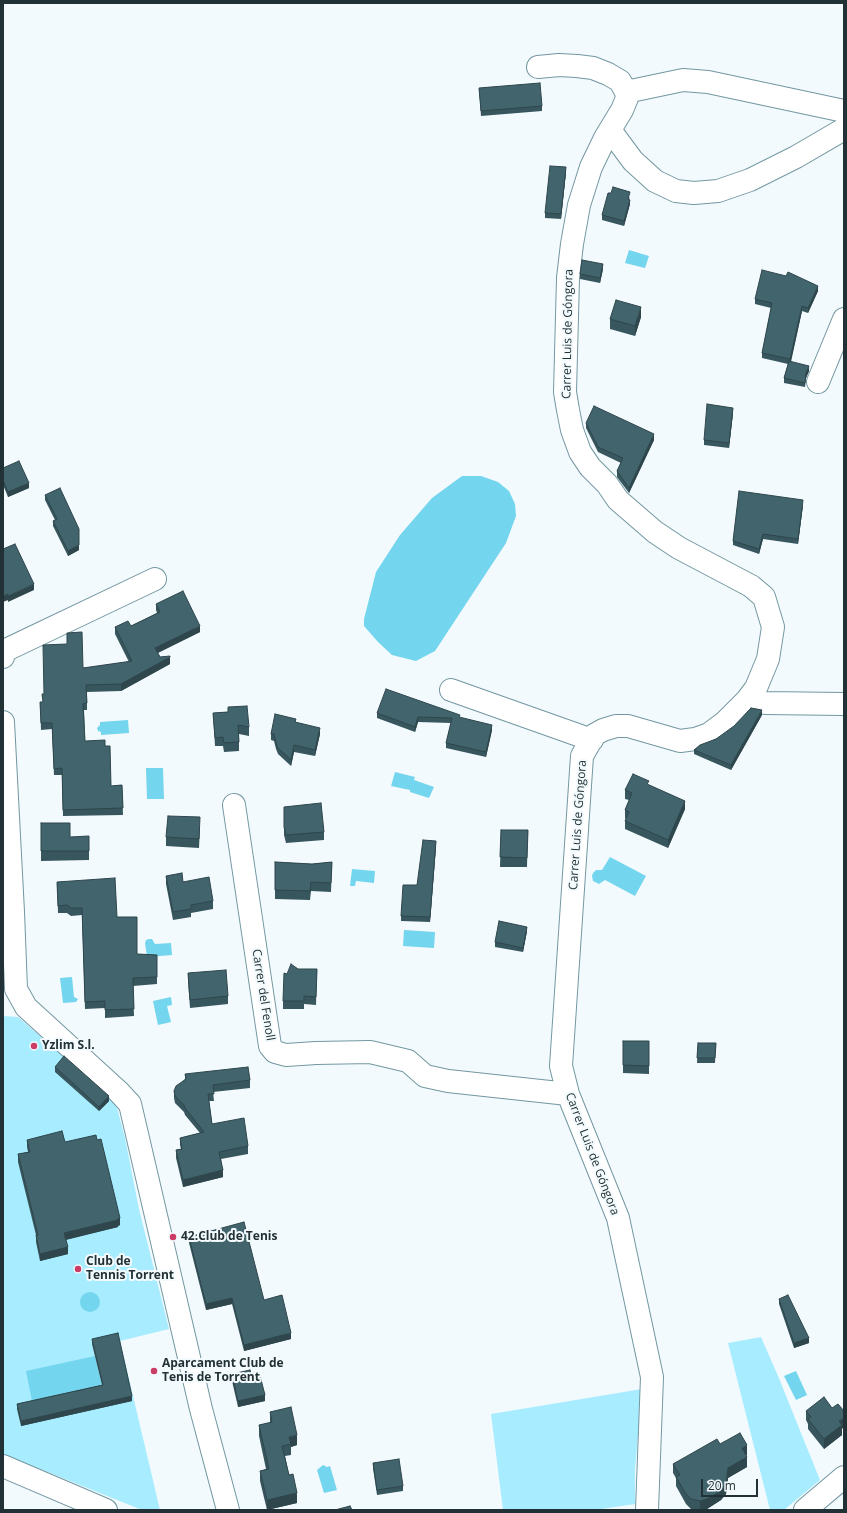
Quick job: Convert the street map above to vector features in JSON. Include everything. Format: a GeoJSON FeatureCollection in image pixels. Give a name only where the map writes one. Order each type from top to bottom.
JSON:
{"type":"FeatureCollection","features":[{"type":"Feature","properties":{"kind":"street"},"geometry":{"type":"LineString","coordinates":[[538,68],[559,65],[592,68],[608,74],[620,81],[626,92],[683,80],[708,82],[844,111]]}},
{"type":"Feature","properties":{"kind":"street","name":"Carrer Luis de Góngora"},"geometry":{"type":"LineString","coordinates":[[626,92],[627,98],[622,110],[591,168],[579,205],[572,244],[568,278],[565,372],[568,410],[572,430],[580,452],[590,467],[607,484],[618,500],[655,532],[679,548],[751,586],[764,598],[773,627],[772,642],[768,659],[756,688],[747,700],[725,722],[709,734],[695,739],[680,741],[628,726],[616,726],[603,730],[594,735],[582,756],[561,1066],[568,1094],[618,1218],[652,1377],[647,1510]]}},
{"type":"Feature","properties":{"kind":"street"},"geometry":{"type":"LineString","coordinates":[[610,130],[633,161],[655,181],[676,191],[694,193],[718,191],[750,180],[796,157],[844,129]]}},
{"type":"Feature","properties":{"kind":"street"},"geometry":{"type":"LineString","coordinates":[[818,382],[844,319]]}},
{"type":"Feature","properties":{"kind":"street"},"geometry":{"type":"LineString","coordinates":[[3,657],[4,651],[155,579]]}},
{"type":"Feature","properties":{"kind":"street"},"geometry":{"type":"LineString","coordinates":[[451,690],[592,740]]}},
{"type":"Feature","properties":{"kind":"street"},"geometry":{"type":"LineString","coordinates":[[747,700],[765,703],[844,704]]}},
{"type":"Feature","properties":{"kind":"street"},"geometry":{"type":"LineString","coordinates":[[3,722],[8,912],[16,990],[26,1007],[118,1091],[130,1104],[200,1401],[228,1510]]}},
{"type":"Feature","properties":{"kind":"street","name":"Carrer del Fenoll"},"geometry":{"type":"LineString","coordinates":[[234,805],[270,1046],[275,1052],[286,1055],[370,1052],[408,1061],[425,1076],[448,1081],[568,1094]]}},
{"type":"Feature","properties":{"kind":"street"},"geometry":{"type":"LineString","coordinates":[[3,1466],[106,1510]]}},
{"type":"Feature","properties":{"kind":"street"},"geometry":{"type":"LineString","coordinates":[[805,1510],[844,1477]]}},
{"type":"Feature","properties":{"kind":"shaded area"},"geometry":{"type":"Polygon","coordinates":[[[629,250],[649,256],[645,268],[625,263],[629,250]]]}},
{"type":"Feature","properties":{"kind":"shaded area"},"geometry":{"type":"Polygon","coordinates":[[[462,476],[481,476],[498,482],[509,491],[515,504],[516,516],[506,543],[435,651],[416,661],[392,655],[364,626],[364,619],[376,572],[400,535],[432,498],[462,476]]]}},
{"type":"Feature","properties":{"kind":"shaded area"},"geometry":{"type":"Polygon","coordinates":[[[128,720],[129,733],[101,735],[101,732],[98,731],[97,728],[100,725],[100,722],[128,720]]]}},
{"type":"Feature","properties":{"kind":"shaded area"},"geometry":{"type":"Polygon","coordinates":[[[146,768],[163,768],[164,799],[147,799],[146,768]]]}},
{"type":"Feature","properties":{"kind":"shaded area"},"geometry":{"type":"Polygon","coordinates":[[[395,772],[415,777],[414,780],[434,787],[429,798],[410,792],[410,790],[391,786],[395,772]]]}},
{"type":"Feature","properties":{"kind":"shaded area"},"geometry":{"type":"Polygon","coordinates":[[[610,857],[646,876],[635,896],[605,880],[599,884],[593,881],[593,873],[596,870],[602,870],[610,857]]]}},
{"type":"Feature","properties":{"kind":"shaded area"},"geometry":{"type":"Polygon","coordinates":[[[352,869],[375,871],[374,883],[356,881],[355,886],[350,886],[352,869]]]}},
{"type":"Feature","properties":{"kind":"shaded area"},"geometry":{"type":"Polygon","coordinates":[[[404,930],[435,932],[434,948],[403,946],[404,930]]]}},
{"type":"Feature","properties":{"kind":"shaded area"},"geometry":{"type":"Polygon","coordinates":[[[152,939],[155,944],[171,943],[172,955],[147,957],[145,943],[146,940],[152,939]]]}},
{"type":"Feature","properties":{"kind":"shaded area"},"geometry":{"type":"Polygon","coordinates":[[[72,977],[74,997],[78,999],[76,1002],[63,1003],[60,978],[72,977]]]}},
{"type":"Feature","properties":{"kind":"shaded area"},"geometry":{"type":"Polygon","coordinates":[[[171,997],[172,1005],[167,1006],[171,1022],[158,1025],[153,1001],[171,997]]]}},
{"type":"Feature","properties":{"kind":"shaded area","name":"Club de Tennis Torrent"},"geometry":{"type":"Polygon","coordinates":[[[3,1016],[18,1017],[109,1096],[117,1108],[125,1138],[139,1209],[169,1329],[120,1341],[160,1510],[142,1510],[3,1454],[3,1016]]]}},
{"type":"Feature","properties":{"kind":"shaded area"},"geometry":{"type":"Polygon","coordinates":[[[90,1292],[97,1295],[100,1302],[97,1309],[90,1312],[83,1309],[80,1302],[83,1295],[90,1292]]]}},
{"type":"Feature","properties":{"kind":"shaded area"},"geometry":{"type":"Polygon","coordinates":[[[761,1337],[820,1480],[784,1510],[770,1510],[728,1343],[761,1337]]]}},
{"type":"Feature","properties":{"kind":"shaded area"},"geometry":{"type":"Polygon","coordinates":[[[95,1356],[103,1390],[33,1406],[26,1371],[95,1356]]]}},
{"type":"Feature","properties":{"kind":"shaded area"},"geometry":{"type":"Polygon","coordinates":[[[796,1371],[807,1395],[796,1400],[784,1376],[796,1371]]]}},
{"type":"Feature","properties":{"kind":"shaded area"},"geometry":{"type":"Polygon","coordinates":[[[642,1389],[635,1469],[635,1504],[595,1510],[503,1510],[491,1414],[642,1389]]]}},
{"type":"Feature","properties":{"kind":"shaded area"},"geometry":{"type":"Polygon","coordinates":[[[323,1465],[327,1467],[330,1466],[337,1490],[324,1493],[317,1470],[323,1465]]]}},
{"type":"Feature","properties":{"kind":"building"},"geometry":{"type":"Polygon","coordinates":[[[540,83],[542,106],[481,111],[479,88],[540,83]]]}},
{"type":"Feature","properties":{"kind":"building"},"geometry":{"type":"Polygon","coordinates":[[[550,166],[566,167],[561,214],[545,213],[550,166]]]}},
{"type":"Feature","properties":{"kind":"building"},"geometry":{"type":"Polygon","coordinates":[[[613,187],[630,192],[628,199],[630,200],[624,221],[602,215],[608,193],[611,193],[613,187]]]}},
{"type":"Feature","properties":{"kind":"building"},"geometry":{"type":"Polygon","coordinates":[[[582,260],[603,264],[600,278],[580,274],[582,260]]]}},
{"type":"Feature","properties":{"kind":"building"},"geometry":{"type":"Polygon","coordinates":[[[762,270],[786,276],[788,272],[818,286],[808,308],[802,306],[790,359],[762,353],[772,303],[755,299],[762,270]]]}},
{"type":"Feature","properties":{"kind":"building"},"geometry":{"type":"Polygon","coordinates":[[[616,300],[641,307],[635,326],[610,319],[616,300]]]}},
{"type":"Feature","properties":{"kind":"building"},"geometry":{"type":"Polygon","coordinates":[[[789,361],[809,366],[806,373],[805,383],[784,378],[789,361]]]}},
{"type":"Feature","properties":{"kind":"building"},"geometry":{"type":"Polygon","coordinates":[[[707,404],[733,408],[729,443],[704,440],[707,404]]]}},
{"type":"Feature","properties":{"kind":"building"},"geometry":{"type":"Polygon","coordinates":[[[594,406],[654,434],[629,488],[617,471],[623,458],[598,447],[586,423],[594,406]]]}},
{"type":"Feature","properties":{"kind":"building"},"geometry":{"type":"Polygon","coordinates":[[[19,461],[29,483],[8,492],[3,480],[3,468],[19,461]]]}},
{"type":"Feature","properties":{"kind":"building"},"geometry":{"type":"Polygon","coordinates":[[[60,488],[79,529],[79,545],[68,551],[53,521],[57,519],[45,495],[60,488]]]}},
{"type":"Feature","properties":{"kind":"building"},"geometry":{"type":"Polygon","coordinates":[[[739,491],[803,500],[798,539],[763,534],[759,549],[733,541],[739,491]]]}},
{"type":"Feature","properties":{"kind":"building"},"geometry":{"type":"Polygon","coordinates":[[[15,544],[34,584],[8,596],[8,594],[3,596],[3,549],[15,544]]]}},
{"type":"Feature","properties":{"kind":"building"},"geometry":{"type":"Polygon","coordinates":[[[183,591],[200,626],[155,648],[160,657],[170,657],[121,684],[86,685],[87,703],[83,704],[85,741],[105,740],[105,746],[110,746],[111,786],[122,785],[123,808],[63,810],[62,768],[54,769],[52,723],[41,723],[40,702],[43,702],[42,694],[44,694],[43,645],[67,644],[67,633],[82,632],[83,668],[132,661],[115,627],[128,621],[131,626],[160,612],[156,604],[183,591]]]}},
{"type":"Feature","properties":{"kind":"building"},"geometry":{"type":"Polygon","coordinates":[[[386,689],[460,715],[459,717],[492,725],[486,752],[446,743],[452,718],[418,717],[415,727],[377,713],[386,689]]]}},
{"type":"Feature","properties":{"kind":"building"},"geometry":{"type":"Polygon","coordinates":[[[247,706],[249,727],[238,725],[239,742],[224,743],[223,737],[215,738],[213,713],[228,712],[228,707],[247,706]]]}},
{"type":"Feature","properties":{"kind":"building"},"geometry":{"type":"Polygon","coordinates":[[[751,708],[762,710],[731,765],[694,750],[700,745],[716,739],[734,726],[751,708]]]}},
{"type":"Feature","properties":{"kind":"building"},"geometry":{"type":"Polygon","coordinates":[[[275,714],[296,719],[295,722],[320,728],[315,750],[294,745],[291,760],[278,748],[274,734],[271,734],[275,714]]]}},
{"type":"Feature","properties":{"kind":"building"},"geometry":{"type":"Polygon","coordinates":[[[633,774],[649,781],[647,784],[685,801],[668,840],[625,821],[629,812],[625,810],[632,793],[625,790],[633,774]]]}},
{"type":"Feature","properties":{"kind":"building"},"geometry":{"type":"Polygon","coordinates":[[[321,803],[324,832],[286,835],[284,827],[284,807],[321,803]]]}},
{"type":"Feature","properties":{"kind":"building"},"geometry":{"type":"Polygon","coordinates":[[[168,816],[200,817],[199,839],[166,837],[168,816]]]}},
{"type":"Feature","properties":{"kind":"building"},"geometry":{"type":"Polygon","coordinates":[[[41,823],[70,823],[70,837],[89,836],[89,851],[41,851],[41,823]]]}},
{"type":"Feature","properties":{"kind":"building"},"geometry":{"type":"Polygon","coordinates":[[[501,830],[528,830],[527,858],[500,857],[501,830]]]}},
{"type":"Feature","properties":{"kind":"building"},"geometry":{"type":"Polygon","coordinates":[[[423,840],[436,841],[430,917],[401,916],[403,885],[417,885],[423,840]]]}},
{"type":"Feature","properties":{"kind":"building"},"geometry":{"type":"Polygon","coordinates":[[[275,862],[312,864],[332,862],[331,883],[311,882],[310,891],[275,890],[275,862]]]}},
{"type":"Feature","properties":{"kind":"building"},"geometry":{"type":"Polygon","coordinates":[[[182,873],[183,882],[209,877],[213,901],[191,905],[191,909],[173,912],[166,876],[182,873]]]}},
{"type":"Feature","properties":{"kind":"building"},"geometry":{"type":"Polygon","coordinates":[[[115,878],[117,917],[137,917],[137,954],[157,955],[157,977],[133,978],[134,1009],[105,1010],[105,1001],[85,1002],[82,908],[71,908],[67,905],[58,906],[57,882],[115,878]]]}},
{"type":"Feature","properties":{"kind":"building"},"geometry":{"type":"Polygon","coordinates":[[[499,921],[527,927],[523,948],[495,942],[499,921]]]}},
{"type":"Feature","properties":{"kind":"building"},"geometry":{"type":"Polygon","coordinates":[[[291,964],[298,969],[317,969],[316,997],[304,996],[304,1001],[283,1001],[284,973],[287,974],[291,964]]]}},
{"type":"Feature","properties":{"kind":"building"},"geometry":{"type":"Polygon","coordinates":[[[226,970],[228,996],[190,1000],[188,973],[226,970]]]}},
{"type":"Feature","properties":{"kind":"building"},"geometry":{"type":"Polygon","coordinates":[[[623,1041],[649,1041],[649,1066],[623,1065],[623,1041]]]}},
{"type":"Feature","properties":{"kind":"building"},"geometry":{"type":"Polygon","coordinates":[[[698,1043],[716,1043],[715,1058],[697,1058],[698,1043]]]}},
{"type":"Feature","properties":{"kind":"building"},"geometry":{"type":"Polygon","coordinates":[[[64,1056],[109,1096],[99,1107],[55,1067],[64,1056]]]}},
{"type":"Feature","properties":{"kind":"building"},"geometry":{"type":"Polygon","coordinates":[[[248,1067],[250,1080],[213,1085],[214,1094],[208,1094],[212,1124],[244,1118],[248,1146],[219,1152],[223,1170],[183,1180],[176,1150],[182,1149],[180,1138],[204,1132],[184,1105],[175,1096],[174,1091],[176,1086],[186,1079],[185,1074],[248,1067]]]}},
{"type":"Feature","properties":{"kind":"building"},"geometry":{"type":"Polygon","coordinates":[[[62,1131],[65,1142],[96,1135],[97,1140],[101,1139],[120,1218],[117,1219],[118,1220],[64,1233],[68,1247],[40,1254],[36,1235],[38,1235],[18,1154],[30,1152],[27,1140],[62,1131]]]}},
{"type":"Feature","properties":{"kind":"building"},"geometry":{"type":"Polygon","coordinates":[[[244,1222],[264,1300],[282,1295],[291,1333],[244,1345],[232,1298],[206,1304],[189,1237],[244,1222]]]}},
{"type":"Feature","properties":{"kind":"building"},"geometry":{"type":"Polygon","coordinates":[[[788,1295],[809,1338],[794,1343],[779,1299],[788,1295]]]}},
{"type":"Feature","properties":{"kind":"building"},"geometry":{"type":"Polygon","coordinates":[[[118,1333],[132,1396],[21,1421],[17,1404],[103,1385],[92,1339],[118,1333]]]}},
{"type":"Feature","properties":{"kind":"building"},"geometry":{"type":"Polygon","coordinates":[[[250,1370],[251,1374],[259,1372],[265,1395],[238,1401],[232,1374],[250,1370]]]}},
{"type":"Feature","properties":{"kind":"building"},"geometry":{"type":"Polygon","coordinates":[[[824,1397],[832,1408],[838,1404],[844,1411],[844,1418],[839,1421],[842,1425],[824,1439],[808,1419],[811,1417],[806,1411],[824,1397]]]}},
{"type":"Feature","properties":{"kind":"building"},"geometry":{"type":"Polygon","coordinates":[[[291,1407],[297,1435],[289,1437],[291,1444],[282,1446],[289,1475],[293,1474],[297,1493],[267,1500],[260,1471],[269,1469],[259,1425],[272,1422],[270,1412],[291,1407]]]}},
{"type":"Feature","properties":{"kind":"building"},"geometry":{"type":"Polygon","coordinates":[[[740,1433],[747,1445],[742,1448],[747,1457],[728,1468],[726,1484],[721,1491],[707,1499],[700,1501],[691,1499],[686,1494],[676,1477],[680,1475],[673,1464],[717,1439],[720,1444],[740,1433]]]}},
{"type":"Feature","properties":{"kind":"building"},"geometry":{"type":"Polygon","coordinates":[[[399,1459],[403,1486],[377,1490],[373,1463],[399,1459]]]}},
{"type":"Feature","properties":{"kind":"building"},"geometry":{"type":"Polygon","coordinates":[[[350,1506],[352,1510],[335,1510],[350,1506]]]}},
{"type":"Feature","properties":{"kind":"place","name":"Yzlim S.l."},"geometry":{"type":"Point","coordinates":[34,1046]}},
{"type":"Feature","properties":{"kind":"place","name":"42.Club de Tenis"},"geometry":{"type":"Point","coordinates":[173,1237]}},
{"type":"Feature","properties":{"kind":"place","name":"Club de Tennis Torrent"},"geometry":{"type":"Point","coordinates":[78,1269]}},
{"type":"Feature","properties":{"kind":"place","name":"Aparcament Club de Tenis de Torrent"},"geometry":{"type":"Point","coordinates":[154,1371]}}]}
